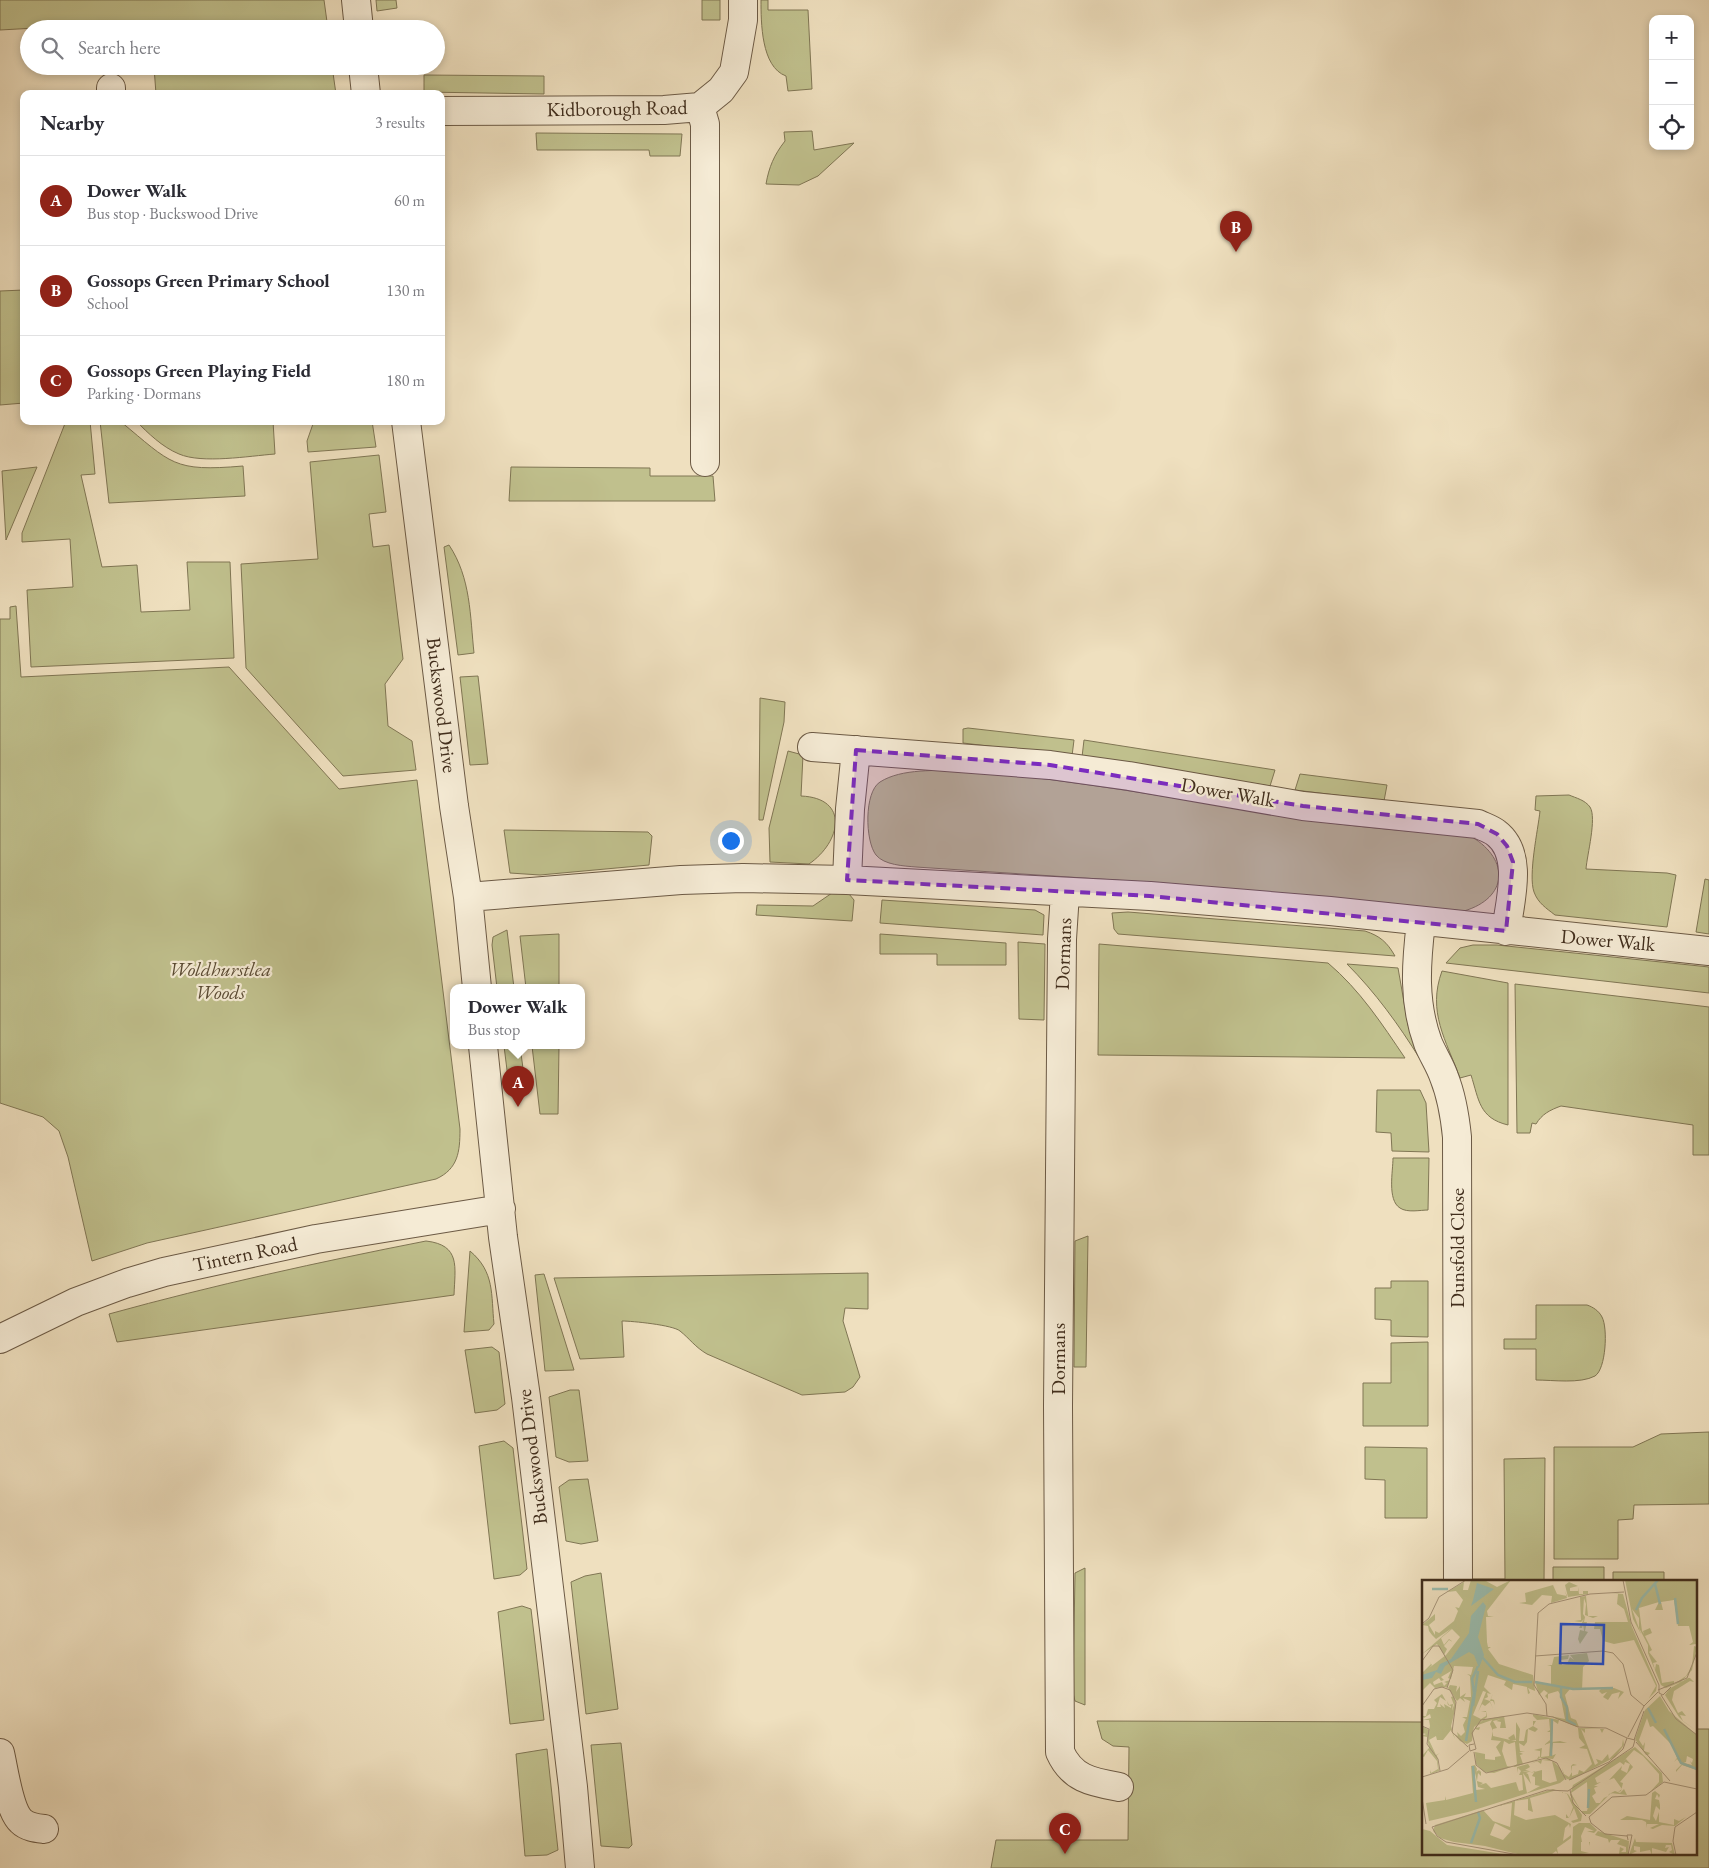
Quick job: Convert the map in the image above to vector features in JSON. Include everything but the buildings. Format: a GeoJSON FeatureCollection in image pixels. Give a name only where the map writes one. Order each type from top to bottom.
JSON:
{"type":"FeatureCollection","features":[{"type":"Feature","properties":{"kind":"street"},"geometry":{"type":"LineString","coordinates":[[356,0],[358,20]]}},
{"type":"Feature","properties":{"kind":"street","name":"Kidborough Road"},"geometry":{"type":"LineString","coordinates":[[445,111],[664,110],[700,107],[721,90],[734,72],[743,20],[743,0]]}},
{"type":"Feature","properties":{"kind":"street"},"geometry":{"type":"LineString","coordinates":[[364,75],[366,90]]}},
{"type":"Feature","properties":{"kind":"street"},"geometry":{"type":"LineString","coordinates":[[700,107],[705,133],[705,462]]}},
{"type":"Feature","properties":{"kind":"street","name":"Buckswood Drive"},"geometry":{"type":"LineString","coordinates":[[406,425],[454,806],[468,897],[477,984]]}},
{"type":"Feature","properties":{"kind":"street","name":"Dower Walk"},"geometry":{"type":"LineString","coordinates":[[812,747],[1050,765],[1156,780],[1303,806],[1478,824],[1497,834],[1507,846],[1513,862],[1506,931]]}},
{"type":"Feature","properties":{"kind":"street"},"geometry":{"type":"LineString","coordinates":[[847,880],[850,809],[856,750]]}},
{"type":"Feature","properties":{"kind":"street","name":"Dower Walk"},"geometry":{"type":"LineString","coordinates":[[468,897],[681,880],[743,878],[847,880],[1150,896],[1330,911],[1709,951]]}},
{"type":"Feature","properties":{"kind":"street","name":"Dormans"},"geometry":{"type":"LineString","coordinates":[[1066,893],[1062,940],[1059,1234],[1060,1752],[1066,1766],[1081,1777],[1096,1783],[1119,1786]]}},
{"type":"Feature","properties":{"kind":"street","name":"Dunsfold Close"},"geometry":{"type":"LineString","coordinates":[[1421,922],[1415,964],[1416,991],[1428,1042],[1444,1077],[1451,1098],[1458,1137],[1458,1580]]}},
{"type":"Feature","properties":{"kind":"street","name":"Buckswood Drive"},"geometry":{"type":"LineString","coordinates":[[483,1049],[501,1209],[573,1787],[580,1868]]}},
{"type":"Feature","properties":{"kind":"street","name":"Tintern Road"},"geometry":{"type":"LineString","coordinates":[[0,1339],[76,1302],[127,1282],[164,1272],[316,1239],[501,1209]]}},
{"type":"Feature","properties":{"kind":"street"},"geometry":{"type":"LineString","coordinates":[[0,1752],[14,1812],[21,1822],[32,1828],[44,1829]]}},
{"type":"Feature","properties":{"kind":"highlighted area"},"geometry":{"type":"Polygon","coordinates":[[[856,750],[1050,765],[1303,806],[1478,824],[1497,834],[1507,846],[1513,862],[1506,931],[1150,896],[847,880],[856,750]]]}},
{"type":"Feature","properties":{"kind":"green space"},"geometry":{"type":"Polygon","coordinates":[[[0,0],[324,0],[327,20],[20,20],[20,29],[0,30],[0,0]]]}},
{"type":"Feature","properties":{"kind":"green space"},"geometry":{"type":"Polygon","coordinates":[[[376,0],[396,0],[397,8],[377,11],[376,0]]]}},
{"type":"Feature","properties":{"kind":"green space"},"geometry":{"type":"Polygon","coordinates":[[[702,0],[720,0],[720,20],[702,20],[702,0]]]}},
{"type":"Feature","properties":{"kind":"green space"},"geometry":{"type":"Polygon","coordinates":[[[761,0],[768,0],[768,10],[808,10],[812,89],[788,91],[786,76],[778,71],[767,54],[762,31],[761,0]]]}},
{"type":"Feature","properties":{"kind":"green space"},"geometry":{"type":"Polygon","coordinates":[[[155,75],[333,75],[335,90],[156,90],[155,75]]]}},
{"type":"Feature","properties":{"kind":"green space"},"geometry":{"type":"Polygon","coordinates":[[[424,75],[544,76],[544,94],[445,92],[445,90],[424,90],[424,75]]]}},
{"type":"Feature","properties":{"kind":"green space"},"geometry":{"type":"Polygon","coordinates":[[[812,131],[814,150],[854,143],[818,176],[799,185],[766,184],[772,161],[785,141],[784,132],[812,131]]]}},
{"type":"Feature","properties":{"kind":"green space"},"geometry":{"type":"Polygon","coordinates":[[[536,133],[682,134],[680,156],[650,156],[649,150],[537,150],[536,133]]]}},
{"type":"Feature","properties":{"kind":"green space"},"geometry":{"type":"Polygon","coordinates":[[[20,290],[20,403],[0,405],[0,291],[20,290]]]}},
{"type":"Feature","properties":{"kind":"green space"},"geometry":{"type":"Polygon","coordinates":[[[64,425],[90,425],[95,474],[81,475],[102,567],[137,565],[141,612],[190,610],[187,562],[230,562],[234,658],[31,667],[27,590],[73,587],[70,539],[22,542],[22,533],[64,425]]]}},
{"type":"Feature","properties":{"kind":"green space"},"geometry":{"type":"Polygon","coordinates":[[[100,425],[125,425],[163,456],[187,466],[220,468],[243,466],[245,496],[109,503],[100,425]]]}},
{"type":"Feature","properties":{"kind":"green space"},"geometry":{"type":"Polygon","coordinates":[[[140,425],[273,425],[275,454],[213,459],[189,457],[167,448],[140,425]]]}},
{"type":"Feature","properties":{"kind":"green space"},"geometry":{"type":"Polygon","coordinates":[[[313,425],[373,425],[376,447],[308,452],[307,441],[313,425]]]}},
{"type":"Feature","properties":{"kind":"green space"},"geometry":{"type":"Polygon","coordinates":[[[379,455],[386,512],[369,514],[373,547],[389,545],[403,659],[385,684],[388,726],[412,741],[416,770],[343,776],[246,668],[241,564],[318,559],[310,462],[379,455]]]}},
{"type":"Feature","properties":{"kind":"green space"},"geometry":{"type":"Polygon","coordinates":[[[37,467],[6,540],[2,471],[37,467]]]}},
{"type":"Feature","properties":{"kind":"green space"},"geometry":{"type":"Polygon","coordinates":[[[511,467],[650,468],[650,476],[713,476],[715,501],[509,501],[511,467]]]}},
{"type":"Feature","properties":{"kind":"green space"},"geometry":{"type":"Polygon","coordinates":[[[449,545],[462,571],[466,584],[474,653],[458,655],[444,547],[449,545]]]}},
{"type":"Feature","properties":{"kind":"green space","name":"Woldhurstlea Woods"},"geometry":{"type":"Polygon","coordinates":[[[16,606],[21,677],[229,667],[339,789],[417,780],[460,1129],[456,1159],[449,1170],[443,1175],[436,1179],[147,1243],[92,1261],[68,1157],[59,1131],[43,1117],[0,1103],[0,619],[10,619],[10,607],[16,606]]]}},
{"type":"Feature","properties":{"kind":"green space"},"geometry":{"type":"Polygon","coordinates":[[[478,676],[488,764],[470,765],[460,677],[478,676]]]}},
{"type":"Feature","properties":{"kind":"green space"},"geometry":{"type":"Polygon","coordinates":[[[760,698],[785,702],[784,722],[763,820],[759,820],[760,698]]]}},
{"type":"Feature","properties":{"kind":"green space"},"geometry":{"type":"Polygon","coordinates":[[[963,729],[1074,740],[1072,756],[963,743],[963,729]]]}},
{"type":"Feature","properties":{"kind":"green space"},"geometry":{"type":"Polygon","coordinates":[[[1084,740],[1275,770],[1270,786],[1082,757],[1084,740]]]}},
{"type":"Feature","properties":{"kind":"green space"},"geometry":{"type":"Polygon","coordinates":[[[788,751],[803,755],[801,796],[817,799],[827,804],[834,813],[833,833],[828,844],[820,855],[809,864],[770,862],[769,828],[788,751]]]}},
{"type":"Feature","properties":{"kind":"green space"},"geometry":{"type":"Polygon","coordinates":[[[963,770],[1134,791],[1324,822],[1472,837],[1493,856],[1498,867],[1499,878],[1496,888],[1489,897],[1479,905],[1464,911],[1145,882],[906,866],[889,863],[876,855],[870,839],[868,817],[871,796],[875,787],[880,782],[909,772],[963,770]]]}},
{"type":"Feature","properties":{"kind":"green space"},"geometry":{"type":"Polygon","coordinates":[[[1300,774],[1387,785],[1384,801],[1295,790],[1300,774]]]}},
{"type":"Feature","properties":{"kind":"green space"},"geometry":{"type":"Polygon","coordinates":[[[1569,795],[1586,803],[1592,812],[1592,828],[1586,869],[1676,875],[1667,927],[1555,915],[1538,899],[1532,884],[1540,811],[1535,810],[1536,796],[1569,795]]]}},
{"type":"Feature","properties":{"kind":"green space"},"geometry":{"type":"Polygon","coordinates":[[[504,830],[648,832],[652,836],[649,865],[540,875],[510,873],[504,830]]]}},
{"type":"Feature","properties":{"kind":"green space"},"geometry":{"type":"Polygon","coordinates":[[[1705,879],[1709,880],[1709,934],[1696,932],[1705,879]]]}},
{"type":"Feature","properties":{"kind":"green space"},"geometry":{"type":"Polygon","coordinates":[[[832,893],[849,894],[854,900],[852,921],[756,915],[757,905],[813,906],[832,893]]]}},
{"type":"Feature","properties":{"kind":"green space"},"geometry":{"type":"Polygon","coordinates":[[[882,900],[1035,910],[1044,915],[1043,935],[880,923],[882,900]]]}},
{"type":"Feature","properties":{"kind":"green space"},"geometry":{"type":"Polygon","coordinates":[[[1128,912],[1365,931],[1383,940],[1395,956],[1118,934],[1114,929],[1112,913],[1128,912]]]}},
{"type":"Feature","properties":{"kind":"green space"},"geometry":{"type":"Polygon","coordinates":[[[507,930],[514,984],[497,984],[492,945],[493,937],[507,930]]]}},
{"type":"Feature","properties":{"kind":"green space"},"geometry":{"type":"Polygon","coordinates":[[[559,934],[559,984],[526,984],[520,936],[559,934]]]}},
{"type":"Feature","properties":{"kind":"green space"},"geometry":{"type":"Polygon","coordinates":[[[880,934],[1006,943],[1006,965],[937,965],[937,954],[880,954],[880,934]]]}},
{"type":"Feature","properties":{"kind":"green space"},"geometry":{"type":"Polygon","coordinates":[[[1018,942],[1045,944],[1044,1020],[1019,1019],[1018,942]]]}},
{"type":"Feature","properties":{"kind":"green space"},"geometry":{"type":"Polygon","coordinates":[[[1099,944],[1328,963],[1340,973],[1360,996],[1405,1058],[1098,1055],[1099,944]]]}},
{"type":"Feature","properties":{"kind":"green space"},"geometry":{"type":"Polygon","coordinates":[[[1473,945],[1497,945],[1709,967],[1709,993],[1446,963],[1460,948],[1473,945]]]}},
{"type":"Feature","properties":{"kind":"green space"},"geometry":{"type":"Polygon","coordinates":[[[1347,964],[1398,968],[1408,1025],[1420,1059],[1386,1009],[1347,964]]]}},
{"type":"Feature","properties":{"kind":"green space"},"geometry":{"type":"Polygon","coordinates":[[[1442,971],[1508,983],[1508,1125],[1498,1122],[1486,1113],[1479,1100],[1471,1075],[1460,1078],[1444,1038],[1437,1013],[1438,986],[1442,971]]]}},
{"type":"Feature","properties":{"kind":"green space"},"geometry":{"type":"Polygon","coordinates":[[[1515,984],[1709,1007],[1709,1155],[1693,1155],[1693,1125],[1561,1106],[1547,1113],[1536,1124],[1532,1123],[1530,1133],[1517,1133],[1515,984]]]}},
{"type":"Feature","properties":{"kind":"green space"},"geometry":{"type":"Polygon","coordinates":[[[504,1049],[520,1049],[524,1076],[508,1078],[504,1049]]]}},
{"type":"Feature","properties":{"kind":"green space"},"geometry":{"type":"Polygon","coordinates":[[[532,1049],[559,1049],[558,1114],[540,1114],[532,1049]]]}},
{"type":"Feature","properties":{"kind":"green space"},"geometry":{"type":"Polygon","coordinates":[[[1377,1090],[1420,1090],[1426,1103],[1429,1152],[1392,1151],[1391,1133],[1376,1132],[1377,1090]]]}},
{"type":"Feature","properties":{"kind":"green space"},"geometry":{"type":"Polygon","coordinates":[[[1393,1158],[1429,1158],[1428,1210],[1403,1210],[1396,1204],[1392,1192],[1393,1158]]]}},
{"type":"Feature","properties":{"kind":"green space"},"geometry":{"type":"Polygon","coordinates":[[[1088,1236],[1086,1367],[1074,1367],[1075,1241],[1088,1236]]]}},
{"type":"Feature","properties":{"kind":"green space"},"geometry":{"type":"Polygon","coordinates":[[[426,1241],[437,1243],[451,1252],[455,1267],[454,1295],[117,1342],[109,1314],[267,1274],[426,1241]]]}},
{"type":"Feature","properties":{"kind":"green space"},"geometry":{"type":"Polygon","coordinates":[[[470,1251],[484,1267],[488,1276],[492,1294],[494,1324],[489,1330],[464,1332],[470,1251]]]}},
{"type":"Feature","properties":{"kind":"green space"},"geometry":{"type":"Polygon","coordinates":[[[868,1273],[868,1309],[845,1308],[843,1321],[860,1377],[853,1387],[845,1392],[802,1395],[707,1354],[680,1331],[661,1325],[622,1321],[624,1357],[580,1359],[554,1278],[868,1273]]]}},
{"type":"Feature","properties":{"kind":"green space"},"geometry":{"type":"Polygon","coordinates":[[[544,1274],[574,1370],[545,1371],[535,1275],[544,1274]]]}},
{"type":"Feature","properties":{"kind":"green space"},"geometry":{"type":"Polygon","coordinates":[[[1391,1281],[1428,1281],[1428,1337],[1391,1336],[1391,1320],[1375,1319],[1375,1288],[1391,1288],[1391,1281]]]}},
{"type":"Feature","properties":{"kind":"green space"},"geometry":{"type":"Polygon","coordinates":[[[1536,1305],[1587,1305],[1599,1313],[1604,1322],[1605,1348],[1602,1365],[1595,1376],[1574,1381],[1536,1380],[1536,1349],[1504,1349],[1504,1339],[1536,1339],[1536,1305]]]}},
{"type":"Feature","properties":{"kind":"green space"},"geometry":{"type":"Polygon","coordinates":[[[1428,1342],[1428,1426],[1363,1426],[1363,1383],[1391,1383],[1391,1343],[1428,1342]]]}},
{"type":"Feature","properties":{"kind":"green space"},"geometry":{"type":"Polygon","coordinates":[[[492,1347],[499,1352],[505,1404],[497,1410],[475,1413],[465,1350],[492,1347]]]}},
{"type":"Feature","properties":{"kind":"green space"},"geometry":{"type":"Polygon","coordinates":[[[570,1390],[579,1390],[588,1461],[569,1462],[556,1457],[549,1397],[570,1390]]]}},
{"type":"Feature","properties":{"kind":"green space"},"geometry":{"type":"Polygon","coordinates":[[[1709,1432],[1709,1504],[1634,1505],[1633,1519],[1618,1520],[1618,1559],[1554,1559],[1554,1447],[1633,1447],[1661,1434],[1709,1432]]]}},
{"type":"Feature","properties":{"kind":"green space"},"geometry":{"type":"Polygon","coordinates":[[[504,1441],[513,1448],[527,1569],[520,1575],[494,1579],[479,1446],[504,1441]]]}},
{"type":"Feature","properties":{"kind":"green space"},"geometry":{"type":"Polygon","coordinates":[[[1365,1447],[1427,1448],[1427,1518],[1385,1518],[1385,1480],[1365,1479],[1365,1447]]]}},
{"type":"Feature","properties":{"kind":"green space"},"geometry":{"type":"Polygon","coordinates":[[[1545,1458],[1544,1580],[1472,1580],[1505,1579],[1504,1459],[1545,1458]]]}},
{"type":"Feature","properties":{"kind":"green space"},"geometry":{"type":"Polygon","coordinates":[[[588,1479],[598,1541],[581,1544],[566,1541],[559,1487],[569,1480],[588,1479]]]}},
{"type":"Feature","properties":{"kind":"green space"},"geometry":{"type":"Polygon","coordinates":[[[1553,1567],[1604,1567],[1604,1580],[1553,1580],[1553,1567]]]}},
{"type":"Feature","properties":{"kind":"green space"},"geometry":{"type":"Polygon","coordinates":[[[1085,1568],[1085,1705],[1075,1701],[1073,1693],[1075,1573],[1085,1568]]]}},
{"type":"Feature","properties":{"kind":"green space"},"geometry":{"type":"Polygon","coordinates":[[[1613,1572],[1664,1572],[1664,1580],[1613,1580],[1613,1572]]]}},
{"type":"Feature","properties":{"kind":"green space"},"geometry":{"type":"Polygon","coordinates":[[[601,1573],[618,1709],[586,1714],[571,1582],[585,1576],[601,1573]]]}},
{"type":"Feature","properties":{"kind":"green space"},"geometry":{"type":"Polygon","coordinates":[[[522,1606],[531,1609],[544,1720],[510,1724],[498,1612],[522,1606]]]}},
{"type":"Feature","properties":{"kind":"green space"},"geometry":{"type":"Polygon","coordinates":[[[1097,1721],[1422,1722],[1422,1856],[1696,1856],[1696,1729],[1709,1729],[1709,1868],[991,1868],[996,1840],[1128,1840],[1129,1747],[1113,1746],[1102,1739],[1097,1721]]]}},
{"type":"Feature","properties":{"kind":"green space"},"geometry":{"type":"Polygon","coordinates":[[[621,1743],[632,1845],[629,1848],[601,1846],[591,1745],[621,1743]]]}},
{"type":"Feature","properties":{"kind":"green space"},"geometry":{"type":"Polygon","coordinates":[[[547,1749],[558,1850],[547,1855],[525,1856],[516,1754],[547,1749]]]}},
{"type":"Feature","properties":{"kind":"place","name":"Gossops Green Primary School"},"geometry":{"type":"Point","coordinates":[1236,252]}},
{"type":"Feature","properties":{"kind":"place","name":"Dower Walk"},"geometry":{"type":"Point","coordinates":[518,1107]}},
{"type":"Feature","properties":{"kind":"place","name":"Gossops Green Playing Field"},"geometry":{"type":"Point","coordinates":[1065,1854]}}]}
